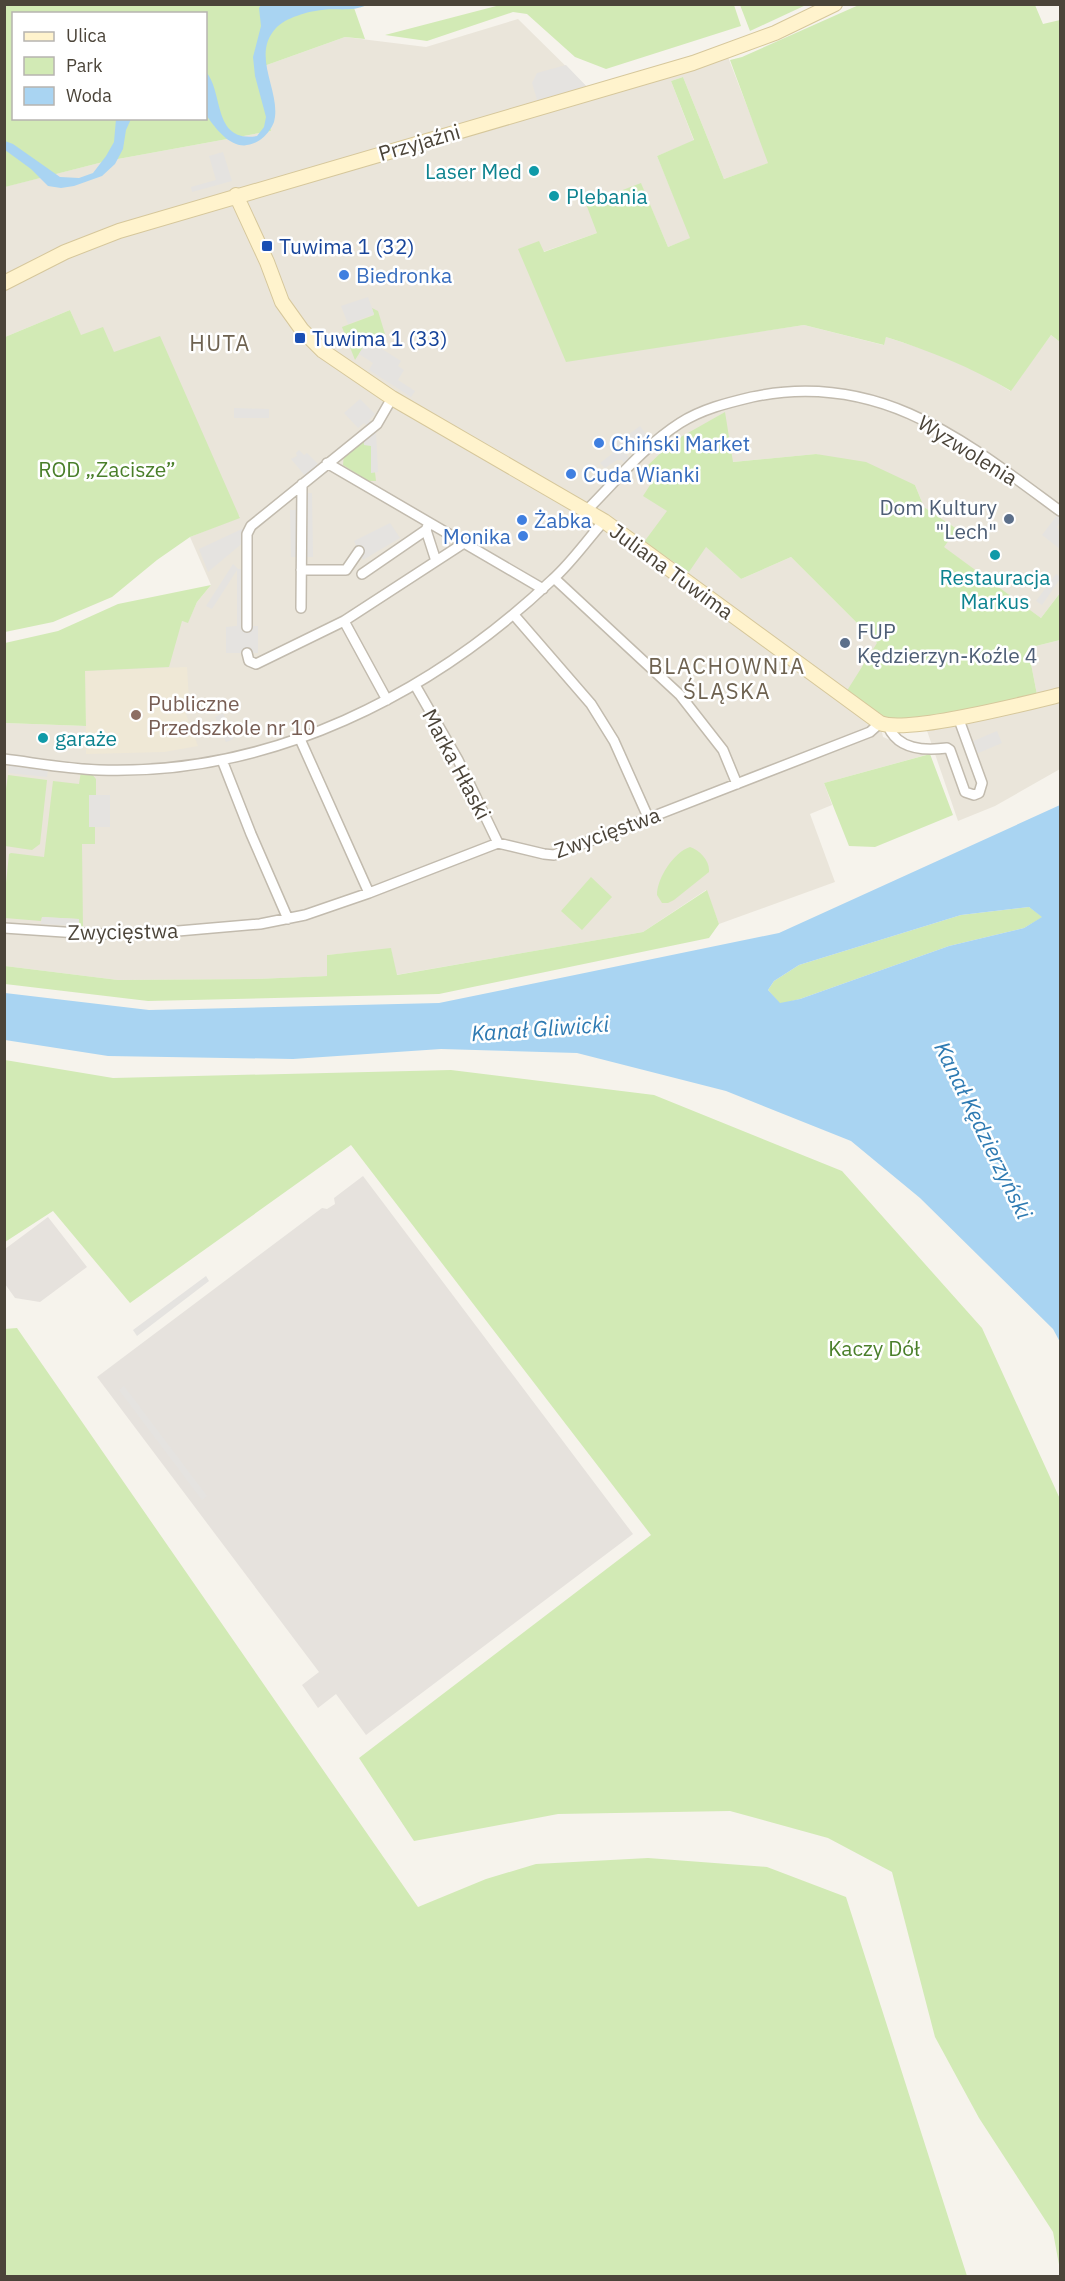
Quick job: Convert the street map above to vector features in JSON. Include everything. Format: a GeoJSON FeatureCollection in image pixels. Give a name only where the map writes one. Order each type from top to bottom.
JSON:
{"type":"FeatureCollection","features":[{"type":"Feature","properties":{"kind":"street","name":"Przyjaźni"},"geometry":{"type":"LineString","coordinates":[[4,283],[96,238],[236,195],[693,63],[776,33],[835,4]]}},
{"type":"Feature","properties":{"kind":"street","name":"Juliana Tuwima"},"geometry":{"type":"LineString","coordinates":[[236,195],[267,262],[282,302],[302,330],[323,351],[392,398],[604,521],[884,725]]}},
{"type":"Feature","properties":{"kind":"street","name":"Wyzwolenia"},"geometry":{"type":"LineString","coordinates":[[587,510],[633,462],[680,423],[699,413],[731,402],[767,394],[803,391],[845,394],[886,404],[928,421],[961,440],[1060,511]]}},
{"type":"Feature","properties":{"kind":"street"},"geometry":{"type":"LineString","coordinates":[[247,627],[247,534],[251,526],[377,424],[392,398]]}},
{"type":"Feature","properties":{"kind":"street"},"geometry":{"type":"LineString","coordinates":[[327,463],[428,527],[464,543],[543,589]]}},
{"type":"Feature","properties":{"kind":"street"},"geometry":{"type":"LineString","coordinates":[[301,608],[302,484]]}},
{"type":"Feature","properties":{"kind":"street"},"geometry":{"type":"LineString","coordinates":[[4,759],[98,770],[162,768],[222,760],[300,739],[415,685],[486,639],[554,578],[604,521]]}},
{"type":"Feature","properties":{"kind":"street"},"geometry":{"type":"LineString","coordinates":[[362,574],[395,547],[428,527]]}},
{"type":"Feature","properties":{"kind":"street"},"geometry":{"type":"LineString","coordinates":[[428,527],[435,561]]}},
{"type":"Feature","properties":{"kind":"street"},"geometry":{"type":"LineString","coordinates":[[247,653],[249,661],[256,663],[344,621],[464,543]]}},
{"type":"Feature","properties":{"kind":"street"},"geometry":{"type":"LineString","coordinates":[[301,570],[346,570],[359,551]]}},
{"type":"Feature","properties":{"kind":"street"},"geometry":{"type":"LineString","coordinates":[[554,578],[680,695],[723,750],[736,784]]}},
{"type":"Feature","properties":{"kind":"street"},"geometry":{"type":"LineString","coordinates":[[514,615],[591,704],[614,741],[648,817]]}},
{"type":"Feature","properties":{"kind":"street"},"geometry":{"type":"LineString","coordinates":[[344,621],[387,699]]}},
{"type":"Feature","properties":{"kind":"street","name":"Marka Hłaski"},"geometry":{"type":"LineString","coordinates":[[415,685],[458,760],[498,843]]}},
{"type":"Feature","properties":{"kind":"street","name":"Zwycięstwa"},"geometry":{"type":"LineString","coordinates":[[4,928],[93,934],[154,933],[288,919],[369,893],[498,843],[554,855],[884,725],[958,717],[1060,695]]}},
{"type":"Feature","properties":{"kind":"street"},"geometry":{"type":"LineString","coordinates":[[884,725],[903,744],[918,749],[946,748],[950,750],[965,792],[974,795],[982,789],[982,783],[958,717]]}},
{"type":"Feature","properties":{"kind":"street"},"geometry":{"type":"LineString","coordinates":[[300,739],[369,893]]}},
{"type":"Feature","properties":{"kind":"street"},"geometry":{"type":"LineString","coordinates":[[222,760],[288,919]]}},
{"type":"Feature","properties":{"kind":"shaded area"},"geometry":{"type":"Polygon","coordinates":[[[518,19],[588,88],[726,52],[769,163],[724,179],[683,77],[671,81],[694,141],[657,156],[691,238],[668,247],[641,184],[597,233],[543,252],[566,361],[804,325],[883,345],[886,337],[935,353],[985,375],[1010,391],[1051,335],[1060,342],[1060,593],[1041,618],[943,547],[957,529],[924,507],[915,485],[816,454],[732,462],[724,413],[641,473],[652,482],[667,511],[741,579],[791,557],[877,643],[880,723],[883,737],[926,755],[824,783],[832,805],[810,814],[835,882],[719,924],[706,890],[643,932],[396,975],[391,949],[327,955],[328,976],[118,980],[5,966],[5,723],[86,726],[85,671],[182,621],[188,622],[197,602],[211,585],[190,537],[240,517],[113,353],[81,336],[70,310],[5,337],[4,187],[107,161],[271,131],[264,66],[345,37],[426,47],[518,19]]]}},
{"type":"Feature","properties":{"kind":"shaded area"},"geometry":{"type":"Polygon","coordinates":[[[566,65],[588,88],[538,103],[532,83],[537,73],[566,65]]]}},
{"type":"Feature","properties":{"kind":"shaded area"},"geometry":{"type":"Polygon","coordinates":[[[223,152],[232,181],[192,192],[191,187],[216,180],[209,156],[223,152]]]}},
{"type":"Feature","properties":{"kind":"shaded area"},"geometry":{"type":"Polygon","coordinates":[[[368,297],[374,314],[348,324],[341,306],[368,297]]]}},
{"type":"Feature","properties":{"kind":"shaded area"},"geometry":{"type":"Polygon","coordinates":[[[379,333],[383,339],[382,349],[401,361],[398,366],[404,370],[398,380],[415,391],[411,397],[369,370],[373,363],[359,354],[369,337],[379,333]]]}},
{"type":"Feature","properties":{"kind":"shaded area"},"geometry":{"type":"Polygon","coordinates":[[[360,399],[375,414],[369,420],[372,423],[368,427],[364,423],[358,428],[344,413],[360,399]]]}},
{"type":"Feature","properties":{"kind":"shaded area"},"geometry":{"type":"Polygon","coordinates":[[[234,408],[269,409],[269,418],[234,418],[234,408]]]}},
{"type":"Feature","properties":{"kind":"shaded area"},"geometry":{"type":"Polygon","coordinates":[[[640,426],[648,437],[625,453],[633,462],[628,467],[622,460],[617,460],[605,468],[600,463],[613,453],[610,448],[640,426]]]}},
{"type":"Feature","properties":{"kind":"shaded area"},"geometry":{"type":"Polygon","coordinates":[[[376,432],[378,472],[371,473],[371,446],[364,445],[364,437],[376,432]]]}},
{"type":"Feature","properties":{"kind":"shaded area"},"geometry":{"type":"Polygon","coordinates":[[[299,450],[304,455],[307,453],[320,466],[306,477],[291,459],[297,456],[296,453],[299,450]]]}},
{"type":"Feature","properties":{"kind":"shaded area"},"geometry":{"type":"Polygon","coordinates":[[[305,493],[312,493],[313,557],[291,557],[290,510],[305,510],[305,493]]]}},
{"type":"Feature","properties":{"kind":"shaded area"},"geometry":{"type":"Polygon","coordinates":[[[1058,514],[1060,516],[1057,527],[1060,534],[1060,549],[1042,535],[1058,514]]]}},
{"type":"Feature","properties":{"kind":"shaded area"},"geometry":{"type":"Polygon","coordinates":[[[390,523],[400,538],[363,560],[354,541],[390,523]]]}},
{"type":"Feature","properties":{"kind":"shaded area"},"geometry":{"type":"Polygon","coordinates":[[[244,528],[245,541],[208,572],[199,549],[244,528]]]}},
{"type":"Feature","properties":{"kind":"shaded area"},"geometry":{"type":"Polygon","coordinates":[[[233,564],[238,569],[245,569],[245,626],[258,626],[258,653],[226,653],[226,627],[237,626],[237,570],[212,609],[206,606],[233,564]]]}},
{"type":"Feature","properties":{"kind":"shaded area"},"geometry":{"type":"Polygon","coordinates":[[[1056,574],[1060,579],[1042,605],[1036,601],[1056,574]]]}},
{"type":"Feature","properties":{"kind":"shaded area"},"geometry":{"type":"Polygon","coordinates":[[[1060,640],[1060,769],[995,806],[958,821],[924,722],[1038,700],[1028,648],[1060,640]]]}},
{"type":"Feature","properties":{"kind":"shaded area","name":"Publiczne Przedszkole nr 10"},"geometry":{"type":"Polygon","coordinates":[[[187,667],[189,701],[182,704],[198,746],[164,752],[86,754],[85,671],[187,667]]]}},
{"type":"Feature","properties":{"kind":"shaded area"},"geometry":{"type":"Polygon","coordinates":[[[223,713],[234,739],[226,742],[215,717],[223,713]]]}},
{"type":"Feature","properties":{"kind":"shaded area"},"geometry":{"type":"Polygon","coordinates":[[[997,731],[1002,743],[976,754],[971,742],[997,731]]]}},
{"type":"Feature","properties":{"kind":"shaded area"},"geometry":{"type":"Polygon","coordinates":[[[9,765],[48,770],[47,777],[8,773],[9,765]]]}},
{"type":"Feature","properties":{"kind":"shaded area"},"geometry":{"type":"Polygon","coordinates":[[[89,795],[110,795],[110,827],[89,827],[89,795]]]}},
{"type":"Feature","properties":{"kind":"shaded area"},"geometry":{"type":"Polygon","coordinates":[[[42,917],[79,919],[79,926],[41,924],[42,917]]]}},
{"type":"Feature","properties":{"kind":"shaded area"},"geometry":{"type":"Polygon","coordinates":[[[363,1176],[633,1534],[366,1735],[336,1694],[318,1708],[302,1685],[319,1672],[97,1377],[322,1208],[327,1209],[335,1204],[334,1198],[363,1176]]]}},
{"type":"Feature","properties":{"kind":"shaded area"},"geometry":{"type":"Polygon","coordinates":[[[48,1217],[87,1267],[40,1302],[15,1298],[5,1284],[5,1249],[48,1217]]]}},
{"type":"Feature","properties":{"kind":"shaded area"},"geometry":{"type":"Polygon","coordinates":[[[206,1276],[209,1281],[137,1336],[133,1330],[206,1276]]]}},
{"type":"Feature","properties":{"kind":"shaded area"},"geometry":{"type":"Polygon","coordinates":[[[124,1386],[207,1496],[202,1500],[119,1390],[124,1386]]]}},
{"type":"Feature","properties":{"kind":"green space"},"geometry":{"type":"Polygon","coordinates":[[[504,4],[734,5],[741,26],[606,69],[575,57],[527,14],[513,12],[427,41],[385,35],[504,4]]]}},
{"type":"Feature","properties":{"kind":"green space"},"geometry":{"type":"Polygon","coordinates":[[[861,4],[1035,5],[1043,24],[1060,20],[1060,342],[1051,335],[1011,391],[950,360],[886,337],[884,345],[804,325],[566,362],[518,249],[539,241],[544,252],[597,233],[586,204],[641,183],[668,247],[690,238],[657,156],[694,140],[671,81],[683,77],[724,179],[768,163],[730,60],[742,57],[861,4]]]}},
{"type":"Feature","properties":{"kind":"green space"},"geometry":{"type":"Polygon","coordinates":[[[4,5],[353,5],[365,39],[345,37],[264,66],[271,131],[107,161],[5,187],[4,5]]]}},
{"type":"Feature","properties":{"kind":"green space"},"geometry":{"type":"Polygon","coordinates":[[[740,5],[806,5],[750,31],[740,5]]]}},
{"type":"Feature","properties":{"kind":"green space"},"geometry":{"type":"Polygon","coordinates":[[[372,308],[378,311],[385,334],[383,339],[379,333],[369,338],[355,360],[342,327],[374,315],[372,308]]]}},
{"type":"Feature","properties":{"kind":"green space","name":"ROD „Zacisze”"},"geometry":{"type":"Polygon","coordinates":[[[70,310],[81,335],[103,327],[114,352],[160,336],[240,518],[190,537],[157,560],[112,597],[53,622],[5,632],[5,337],[70,310]]]}},
{"type":"Feature","properties":{"kind":"green space"},"geometry":{"type":"Polygon","coordinates":[[[725,412],[733,462],[816,454],[866,462],[915,485],[924,507],[957,529],[944,547],[1041,618],[1060,593],[1060,640],[1028,648],[1038,700],[888,726],[843,697],[877,643],[791,557],[741,579],[706,547],[689,572],[644,542],[667,511],[643,496],[652,482],[640,473],[672,442],[725,412]]]}},
{"type":"Feature","properties":{"kind":"green space"},"geometry":{"type":"Polygon","coordinates":[[[364,437],[371,446],[371,472],[375,472],[376,481],[368,481],[343,465],[344,454],[364,437]]]}},
{"type":"Feature","properties":{"kind":"green space"},"geometry":{"type":"Polygon","coordinates":[[[211,585],[197,602],[188,623],[182,621],[169,667],[85,671],[86,726],[5,723],[5,643],[58,631],[118,604],[211,585]]]}},
{"type":"Feature","properties":{"kind":"green space"},"geometry":{"type":"Polygon","coordinates":[[[930,754],[953,815],[875,847],[849,846],[824,783],[930,754]]]}},
{"type":"Feature","properties":{"kind":"green space"},"geometry":{"type":"Polygon","coordinates":[[[81,771],[91,773],[96,779],[96,795],[89,795],[89,827],[95,827],[95,844],[82,844],[83,930],[79,928],[79,919],[42,917],[41,921],[5,918],[9,854],[44,857],[53,781],[79,784],[81,771]]]}},
{"type":"Feature","properties":{"kind":"green space"},"geometry":{"type":"Polygon","coordinates":[[[8,775],[47,780],[40,844],[32,850],[5,846],[4,803],[8,775]]]}},
{"type":"Feature","properties":{"kind":"green space"},"geometry":{"type":"Polygon","coordinates":[[[690,847],[704,856],[709,872],[674,900],[662,903],[657,895],[663,874],[678,854],[690,847]]]}},
{"type":"Feature","properties":{"kind":"green space"},"geometry":{"type":"Polygon","coordinates":[[[591,877],[612,897],[582,930],[561,911],[591,877]]]}},
{"type":"Feature","properties":{"kind":"green space"},"geometry":{"type":"Polygon","coordinates":[[[707,890],[719,924],[709,938],[439,994],[148,1001],[5,984],[5,966],[118,980],[327,976],[327,955],[391,948],[397,975],[643,932],[707,890]]]}},
{"type":"Feature","properties":{"kind":"green space"},"geometry":{"type":"Polygon","coordinates":[[[1029,907],[1043,917],[1024,928],[949,946],[780,1004],[768,990],[774,981],[799,965],[961,915],[1029,907]]]}},
{"type":"Feature","properties":{"kind":"green space","name":"Kaczy Dół"},"geometry":{"type":"Polygon","coordinates":[[[5,1060],[113,1078],[451,1070],[654,1095],[842,1171],[982,1328],[1060,1499],[1060,2270],[1053,2232],[979,2118],[935,2037],[892,1872],[828,1838],[730,1811],[558,1814],[414,1841],[359,1758],[651,1535],[351,1145],[130,1303],[53,1211],[5,1242],[5,1060]]]}},
{"type":"Feature","properties":{"kind":"green space"},"geometry":{"type":"Polygon","coordinates":[[[17,1328],[418,1907],[486,1879],[536,1864],[648,1858],[767,1867],[846,1897],[967,2276],[5,2276],[4,1329],[17,1328]]]}},
{"type":"Feature","properties":{"kind":"water"},"geometry":{"type":"Polygon","coordinates":[[[261,5],[367,5],[351,9],[311,12],[291,18],[276,28],[269,39],[266,50],[266,62],[274,99],[274,122],[262,139],[251,144],[236,144],[222,135],[207,116],[207,74],[212,81],[226,124],[233,132],[243,136],[257,136],[264,127],[266,117],[255,76],[253,57],[261,26],[259,8],[261,5]]]}},
{"type":"Feature","properties":{"kind":"water"},"geometry":{"type":"Polygon","coordinates":[[[116,120],[131,120],[126,130],[123,149],[115,164],[102,176],[61,188],[48,186],[31,169],[5,150],[5,141],[13,144],[60,177],[79,178],[93,173],[114,142],[116,120]]]}},
{"type":"Feature","properties":{"kind":"water"},"geometry":{"type":"Polygon","coordinates":[[[1060,805],[1060,1342],[1053,1329],[920,1198],[851,1141],[726,1091],[577,1053],[441,1049],[293,1059],[108,1056],[5,1040],[5,993],[149,1010],[439,1003],[779,933],[1060,805]],[[1029,907],[961,915],[799,965],[774,981],[768,990],[780,1003],[800,999],[949,946],[1024,928],[1042,917],[1029,907]]]}},
{"type":"Feature","properties":{"kind":"place","name":"Laser Med"},"geometry":{"type":"Point","coordinates":[534,171]}},
{"type":"Feature","properties":{"kind":"place","name":"Plebania"},"geometry":{"type":"Point","coordinates":[554,196]}},
{"type":"Feature","properties":{"kind":"place","name":"Tuwima 1 (32)"},"geometry":{"type":"Point","coordinates":[267,246]}},
{"type":"Feature","properties":{"kind":"place","name":"Biedronka"},"geometry":{"type":"Point","coordinates":[344,275]}},
{"type":"Feature","properties":{"kind":"place","name":"Tuwima 1 (33)"},"geometry":{"type":"Point","coordinates":[300,338]}},
{"type":"Feature","properties":{"kind":"place","name":"Chiński Market"},"geometry":{"type":"Point","coordinates":[599,443]}},
{"type":"Feature","properties":{"kind":"place","name":"Cuda Wianki"},"geometry":{"type":"Point","coordinates":[571,474]}},
{"type":"Feature","properties":{"kind":"place","name":"Dom Kultury \"Lech\""},"geometry":{"type":"Point","coordinates":[1009,519]}},
{"type":"Feature","properties":{"kind":"place","name":"Żabka"},"geometry":{"type":"Point","coordinates":[522,520]}},
{"type":"Feature","properties":{"kind":"place","name":"Monika"},"geometry":{"type":"Point","coordinates":[523,536]}},
{"type":"Feature","properties":{"kind":"place","name":"Restauracja Markus"},"geometry":{"type":"Point","coordinates":[995,555]}},
{"type":"Feature","properties":{"kind":"place","name":"FUP Kędzierzyn-Koźle 4"},"geometry":{"type":"Point","coordinates":[845,643]}},
{"type":"Feature","properties":{"kind":"place","name":"Publiczne Przedszkole nr 10"},"geometry":{"type":"Point","coordinates":[136,715]}},
{"type":"Feature","properties":{"kind":"place","name":"garaże"},"geometry":{"type":"Point","coordinates":[43,738]}},
{"type":"Feature","properties":{"kind":"district","name":"HUTA"},"geometry":{"type":"Point","coordinates":[220,342]}},
{"type":"Feature","properties":{"kind":"district","name":"BLACHOWNIA ŚLĄSKA"},"geometry":{"type":"Point","coordinates":[727,678]}},
{"type":"Feature","properties":{"kind":"water label","name":"Kanał Gliwicki"},"geometry":{"type":"Point","coordinates":[540,1028]}},
{"type":"Feature","properties":{"kind":"water label","name":"Kanał Kędzierzyński"},"geometry":{"type":"Point","coordinates":[984,1130]}}]}
